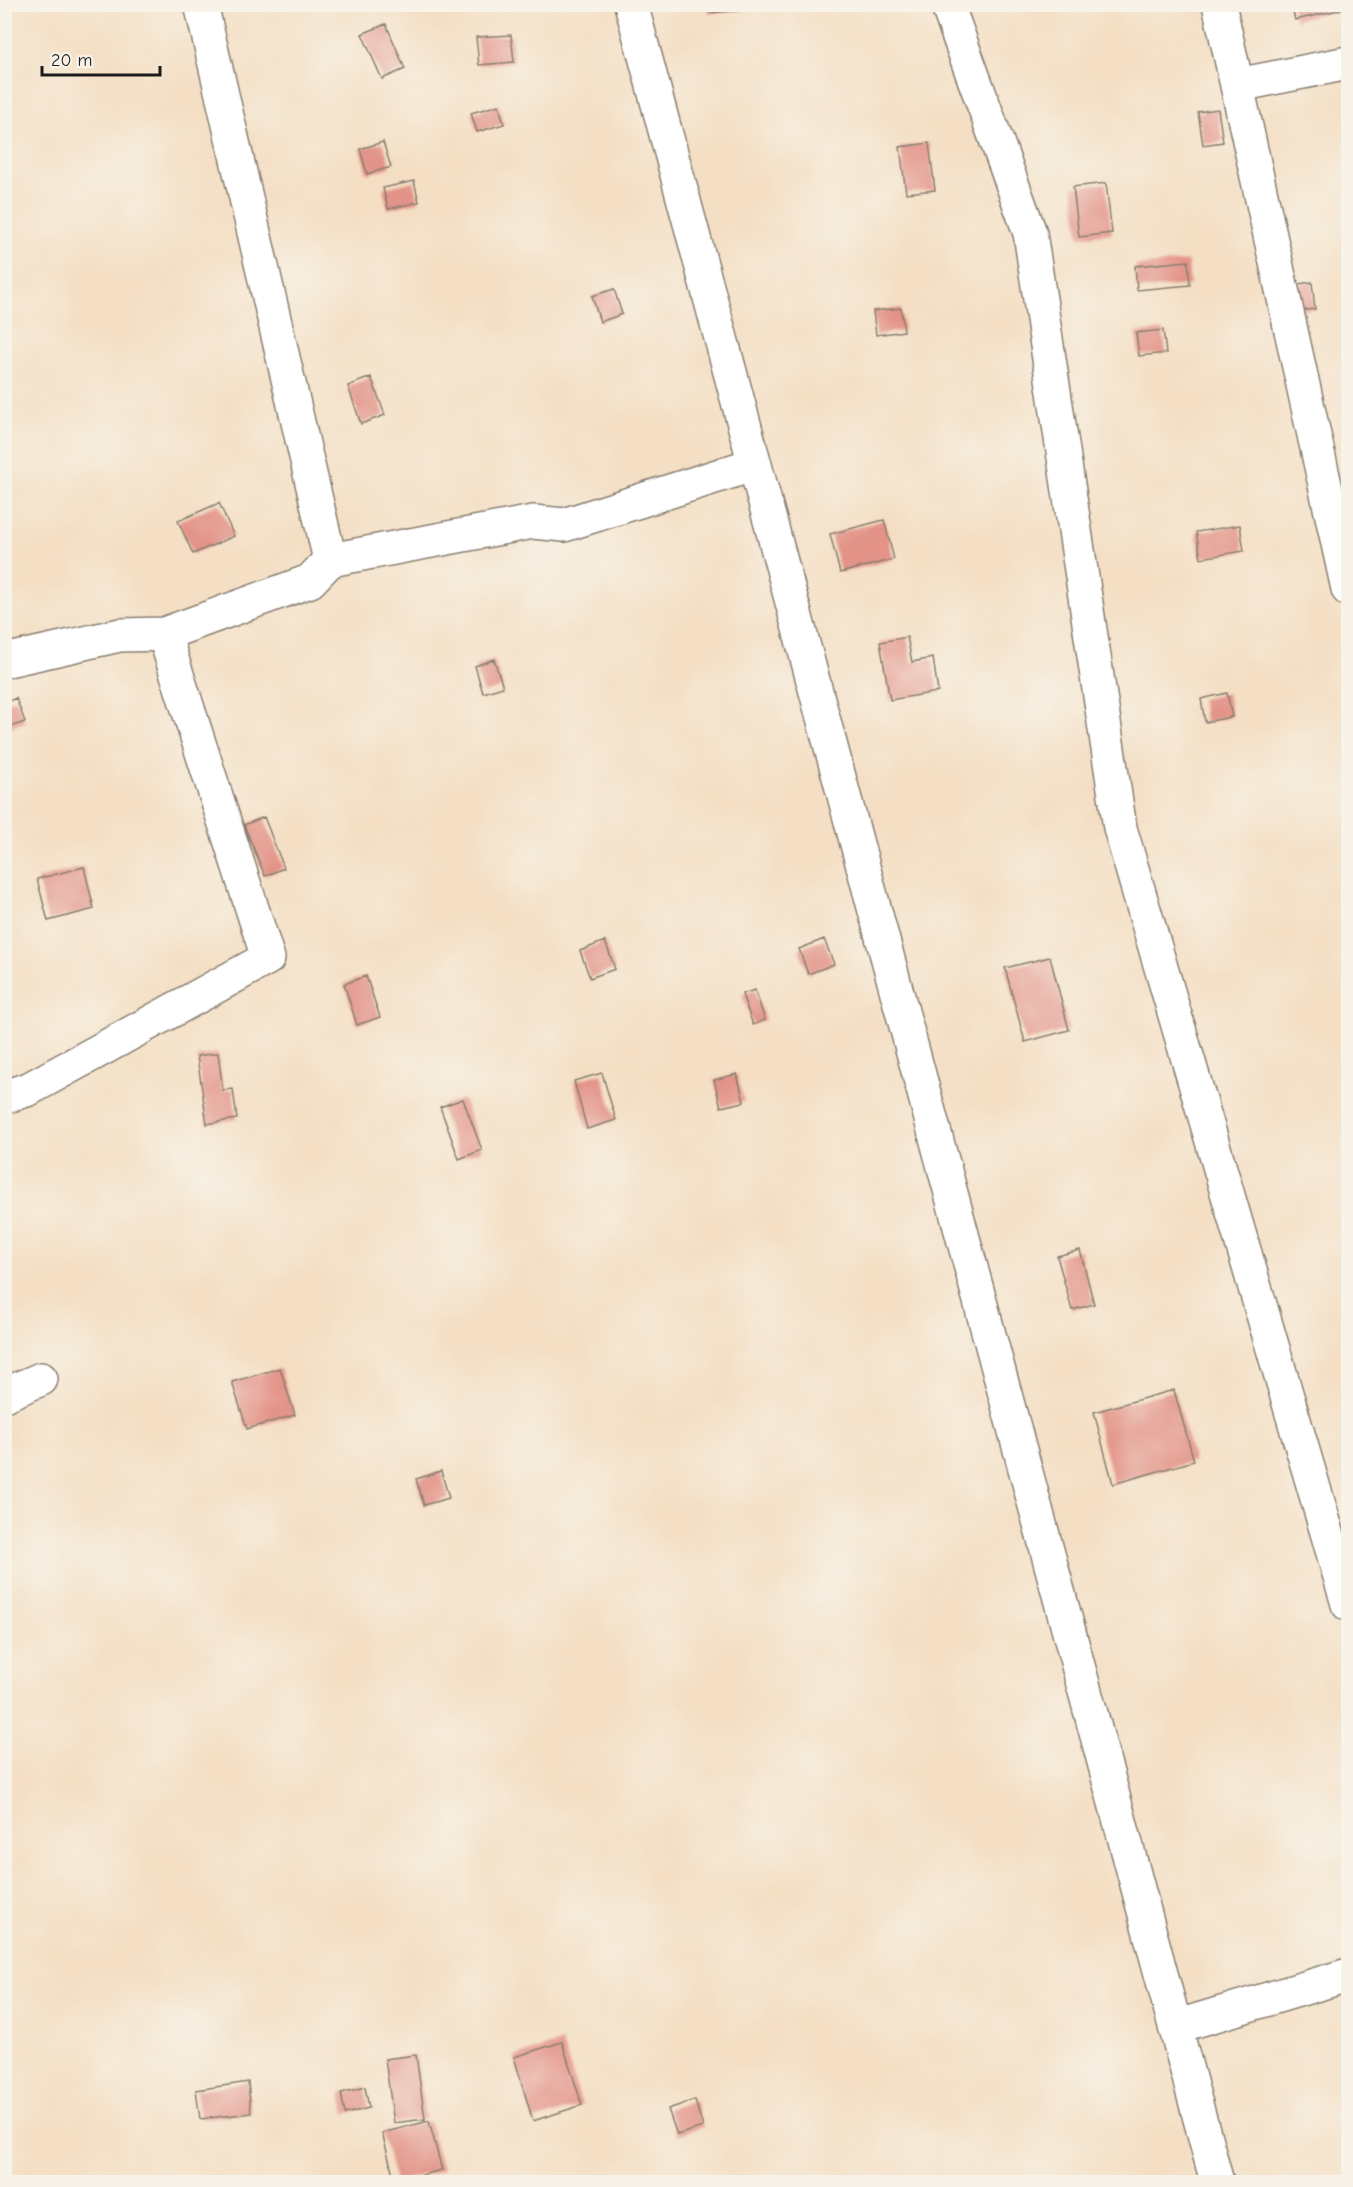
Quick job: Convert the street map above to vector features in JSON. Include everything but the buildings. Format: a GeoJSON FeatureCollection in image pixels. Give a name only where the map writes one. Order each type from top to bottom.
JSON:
{"type":"FeatureCollection","features":[{"type":"Feature","properties":{"kind":"street"},"geometry":{"type":"LineString","coordinates":[[201,4],[330,560]]}},
{"type":"Feature","properties":{"kind":"street"},"geometry":{"type":"LineString","coordinates":[[631,4],[1217,2182]]}},
{"type":"Feature","properties":{"kind":"street"},"geometry":{"type":"LineString","coordinates":[[947,4],[1030,232],[1120,828],[1348,1604]]}},
{"type":"Feature","properties":{"kind":"street"},"geometry":{"type":"LineString","coordinates":[[1219,4],[1348,589]]}},
{"type":"Feature","properties":{"kind":"street"},"geometry":{"type":"LineString","coordinates":[[1238,85],[1348,63]]}},
{"type":"Feature","properties":{"kind":"street"},"geometry":{"type":"LineString","coordinates":[[4,661],[120,635],[164,634],[309,581],[330,560],[533,522],[564,525],[755,464]]}},
{"type":"Feature","properties":{"kind":"street"},"geometry":{"type":"LineString","coordinates":[[4,1097],[29,1089],[268,958],[164,634]]}},
{"type":"Feature","properties":{"kind":"street"},"geometry":{"type":"LineString","coordinates":[[4,1395],[41,1379]]}},
{"type":"Feature","properties":{"kind":"street"},"geometry":{"type":"LineString","coordinates":[[1175,2027],[1348,1975]]}}]}
